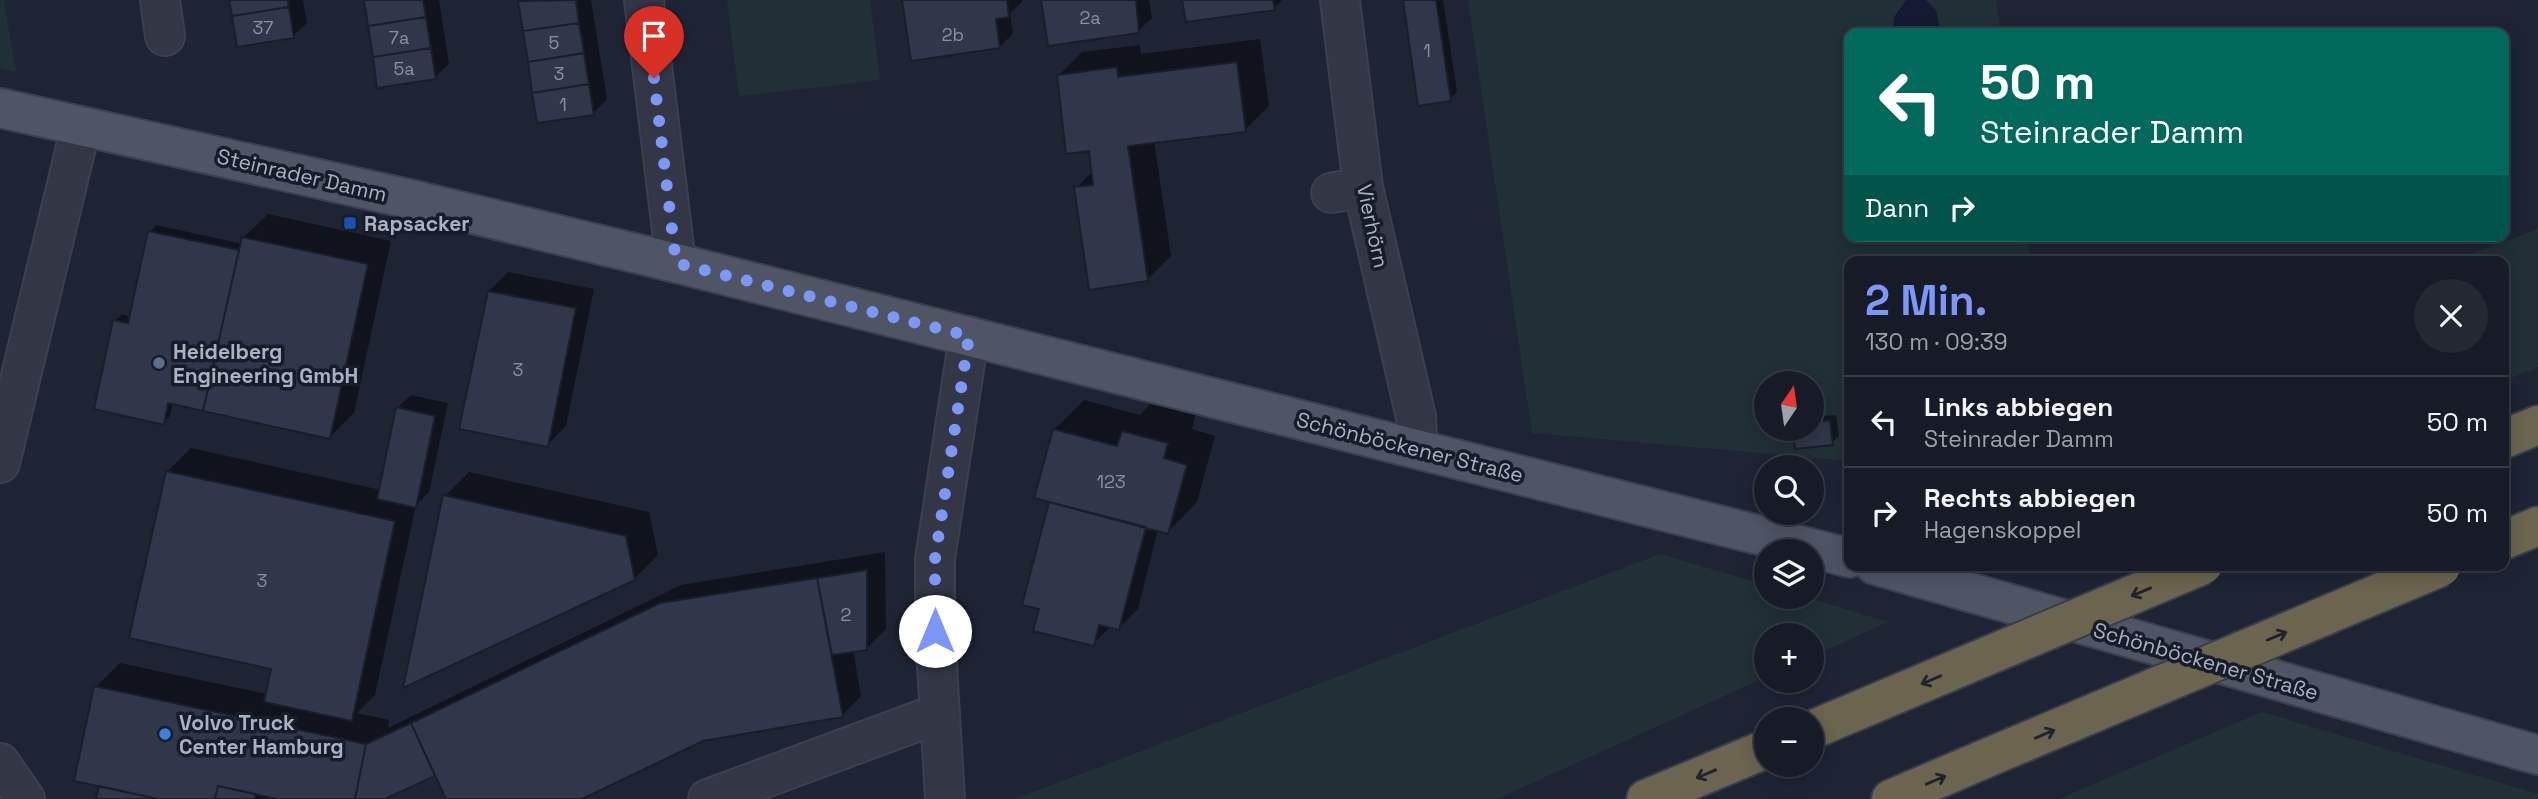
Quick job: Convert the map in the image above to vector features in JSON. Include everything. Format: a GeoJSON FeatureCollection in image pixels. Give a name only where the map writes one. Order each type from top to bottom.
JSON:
{"type":"FeatureCollection","features":[{"type":"Feature","properties":{"kind":"highway"},"geometry":{"type":"LineString","coordinates":[[2509,437],[2538,425]]}},
{"type":"Feature","properties":{"kind":"highway"},"geometry":{"type":"LineString","coordinates":[[2509,538],[2538,526]]}},
{"type":"Feature","properties":{"kind":"highway"},"geometry":{"type":"LineString","coordinates":[[1824,725],[2189,571]]}},
{"type":"Feature","properties":{"kind":"highway"},"geometry":{"type":"LineString","coordinates":[[1891,799],[2431,571]]}},
{"type":"Feature","properties":{"kind":"highway"},"geometry":{"type":"LineString","coordinates":[[1646,799],[1754,754]]}},
{"type":"Feature","properties":{"kind":"main road","name":"Steinrader Damm"},"geometry":{"type":"LineString","coordinates":[[0,108],[427,203],[969,336]]}},
{"type":"Feature","properties":{"kind":"main road","name":"Schönböckener Straße"},"geometry":{"type":"LineString","coordinates":[[969,336],[1844,556]]}},
{"type":"Feature","properties":{"kind":"main road","name":"Schönböckener Straße"},"geometry":{"type":"LineString","coordinates":[[1896,571],[2538,755]]}},
{"type":"Feature","properties":{"kind":"street"},"geometry":{"type":"LineString","coordinates":[[644,0],[676,263]]}},
{"type":"Feature","properties":{"kind":"street","name":"Vierhörn"},"geometry":{"type":"LineString","coordinates":[[1340,0],[1347,190],[1416,417],[1418,449]]}},
{"type":"Feature","properties":{"kind":"street"},"geometry":{"type":"LineString","coordinates":[[0,463],[81,126]]}},
{"type":"Feature","properties":{"kind":"street"},"geometry":{"type":"LineString","coordinates":[[945,799],[935,631],[935,559],[969,336]]}},
{"type":"Feature","properties":{"kind":"street"},"geometry":{"type":"LineString","coordinates":[[708,799],[940,713]]}},
{"type":"Feature","properties":{"kind":"street"},"geometry":{"type":"LineString","coordinates":[[0,763],[25,799]]}},
{"type":"Feature","properties":{"kind":"shaded area"},"geometry":{"type":"Polygon","coordinates":[[[0,0],[4,0],[16,72],[0,68],[0,0]]]}},
{"type":"Feature","properties":{"kind":"shaded area"},"geometry":{"type":"Polygon","coordinates":[[[727,0],[870,0],[880,80],[739,96],[727,0]]]}},
{"type":"Feature","properties":{"kind":"shaded area"},"geometry":{"type":"Polygon","coordinates":[[[1468,0],[1996,0],[2000,28],[1844,28],[1844,242],[2028,242],[2029,256],[1844,256],[1844,460],[1824,459],[1824,455],[1782,455],[1532,433],[1468,0]]]}},
{"type":"Feature","properties":{"kind":"shaded area"},"geometry":{"type":"Polygon","coordinates":[[[2538,229],[2538,367],[2509,379],[2509,256],[2465,256],[2538,229]]]}},
{"type":"Feature","properties":{"kind":"shaded area"},"geometry":{"type":"Polygon","coordinates":[[[1660,554],[1754,581],[1754,609],[1824,609],[1824,603],[1888,622],[1824,651],[1824,623],[1754,623],[1754,682],[1497,799],[1015,799],[1660,554]]]}},
{"type":"Feature","properties":{"kind":"shaded area"},"geometry":{"type":"Polygon","coordinates":[[[2262,712],[2538,794],[2538,799],[2059,799],[2262,712]]]}},
{"type":"Feature","properties":{"kind":"water"},"geometry":{"type":"Polygon","coordinates":[[[1906,0],[1926,0],[1936,10],[1940,28],[1893,28],[1894,17],[1906,0]]]}},
{"type":"Feature","properties":{"kind":"building"},"geometry":{"type":"Polygon","coordinates":[[[229,0],[288,0],[289,7],[232,16],[229,0]]]}},
{"type":"Feature","properties":{"kind":"building"},"geometry":{"type":"Polygon","coordinates":[[[364,0],[423,0],[426,17],[368,26],[364,0]]]}},
{"type":"Feature","properties":{"kind":"building"},"geometry":{"type":"Polygon","coordinates":[[[576,0],[579,23],[523,31],[518,1],[576,0]]]}},
{"type":"Feature","properties":{"kind":"building"},"geometry":{"type":"Polygon","coordinates":[[[902,0],[1007,0],[1009,17],[996,19],[1000,48],[911,61],[902,0]]]}},
{"type":"Feature","properties":{"kind":"building"},"geometry":{"type":"Polygon","coordinates":[[[1041,0],[1136,0],[1139,33],[1048,46],[1041,0]]]}},
{"type":"Feature","properties":{"kind":"building"},"geometry":{"type":"Polygon","coordinates":[[[1182,0],[1273,0],[1275,10],[1186,22],[1182,0]]]}},
{"type":"Feature","properties":{"kind":"building"},"geometry":{"type":"Polygon","coordinates":[[[1403,0],[1436,0],[1451,101],[1418,106],[1403,0]]]}},
{"type":"Feature","properties":{"kind":"building"},"geometry":{"type":"Polygon","coordinates":[[[289,7],[294,38],[237,47],[232,16],[289,7]]]}},
{"type":"Feature","properties":{"kind":"building"},"geometry":{"type":"Polygon","coordinates":[[[426,17],[431,48],[373,57],[368,26],[426,17]]]}},
{"type":"Feature","properties":{"kind":"building"},"geometry":{"type":"Polygon","coordinates":[[[579,23],[584,53],[528,62],[523,31],[579,23]]]}},
{"type":"Feature","properties":{"kind":"building"},"geometry":{"type":"Polygon","coordinates":[[[431,48],[436,79],[377,88],[373,57],[431,48]]]}},
{"type":"Feature","properties":{"kind":"building"},"geometry":{"type":"Polygon","coordinates":[[[584,53],[589,84],[532,93],[528,62],[584,53]]]}},
{"type":"Feature","properties":{"kind":"building"},"geometry":{"type":"Polygon","coordinates":[[[1237,62],[1246,132],[1128,146],[1148,281],[1089,290],[1074,187],[1093,185],[1089,151],[1066,154],[1057,75],[1117,67],[1118,77],[1237,62]]]}},
{"type":"Feature","properties":{"kind":"building"},"geometry":{"type":"Polygon","coordinates":[[[589,84],[594,115],[537,123],[532,93],[589,84]]]}},
{"type":"Feature","properties":{"kind":"building","name":"Heidelberg Engineering GmbH"},"geometry":{"type":"Polygon","coordinates":[[[148,231],[239,250],[203,411],[168,403],[164,425],[94,409],[113,320],[128,323],[148,231]]]}},
{"type":"Feature","properties":{"kind":"building"},"geometry":{"type":"Polygon","coordinates":[[[242,237],[368,264],[330,439],[203,411],[242,237]]]}},
{"type":"Feature","properties":{"kind":"building"},"geometry":{"type":"Polygon","coordinates":[[[488,291],[576,308],[548,447],[459,429],[488,291]]]}},
{"type":"Feature","properties":{"kind":"building"},"geometry":{"type":"Polygon","coordinates":[[[396,407],[435,416],[416,508],[377,499],[396,407]]]}},
{"type":"Feature","properties":{"kind":"building"},"geometry":{"type":"Polygon","coordinates":[[[1830,420],[1833,445],[1795,449],[1794,441],[1824,441],[1824,421],[1830,420]]]}},
{"type":"Feature","properties":{"kind":"building"},"geometry":{"type":"Polygon","coordinates":[[[1053,429],[1117,446],[1122,431],[1168,443],[1164,458],[1187,465],[1168,534],[1034,498],[1053,429]]]}},
{"type":"Feature","properties":{"kind":"building"},"geometry":{"type":"Polygon","coordinates":[[[166,471],[395,521],[352,721],[264,702],[271,669],[129,638],[166,471]]]}},
{"type":"Feature","properties":{"kind":"building"},"geometry":{"type":"Polygon","coordinates":[[[443,495],[626,536],[635,580],[403,688],[443,495]]]}},
{"type":"Feature","properties":{"kind":"building"},"geometry":{"type":"Polygon","coordinates":[[[1049,502],[1146,527],[1119,630],[1099,625],[1094,646],[1033,631],[1039,609],[1022,605],[1049,502]]]}},
{"type":"Feature","properties":{"kind":"building"},"geometry":{"type":"Polygon","coordinates":[[[867,570],[867,650],[832,655],[817,578],[867,570]]]}},
{"type":"Feature","properties":{"kind":"building"},"geometry":{"type":"Polygon","coordinates":[[[817,578],[843,717],[703,741],[582,799],[446,799],[411,723],[660,603],[817,578]]]}},
{"type":"Feature","properties":{"kind":"building"},"geometry":{"type":"Polygon","coordinates":[[[94,686],[366,744],[355,799],[277,799],[218,786],[215,799],[158,799],[74,781],[94,686]]]}},
{"type":"Feature","properties":{"kind":"building"},"geometry":{"type":"Polygon","coordinates":[[[411,723],[435,776],[385,799],[355,799],[366,744],[411,723]]]}},
{"type":"Feature","properties":{"kind":"building"},"geometry":{"type":"Polygon","coordinates":[[[99,786],[158,799],[96,799],[99,786]]]}},
{"type":"Feature","properties":{"kind":"building"},"geometry":{"type":"Polygon","coordinates":[[[218,786],[256,794],[255,799],[215,799],[218,786]]]}},
{"type":"Feature","properties":{"kind":"place","name":"Rapsacker"},"geometry":{"type":"Point","coordinates":[350,223]}},
{"type":"Feature","properties":{"kind":"place","name":"Heidelberg Engineering GmbH"},"geometry":{"type":"Point","coordinates":[159,363]}},
{"type":"Feature","properties":{"kind":"place","name":"Volvo Truck Center Hamburg"},"geometry":{"type":"Point","coordinates":[165,734]}},
{"type":"Feature","properties":{"kind":"route"},"geometry":{"type":"LineString","coordinates":[[654,78],[676,263],[969,336],[935,559],[935,631]]}}]}
